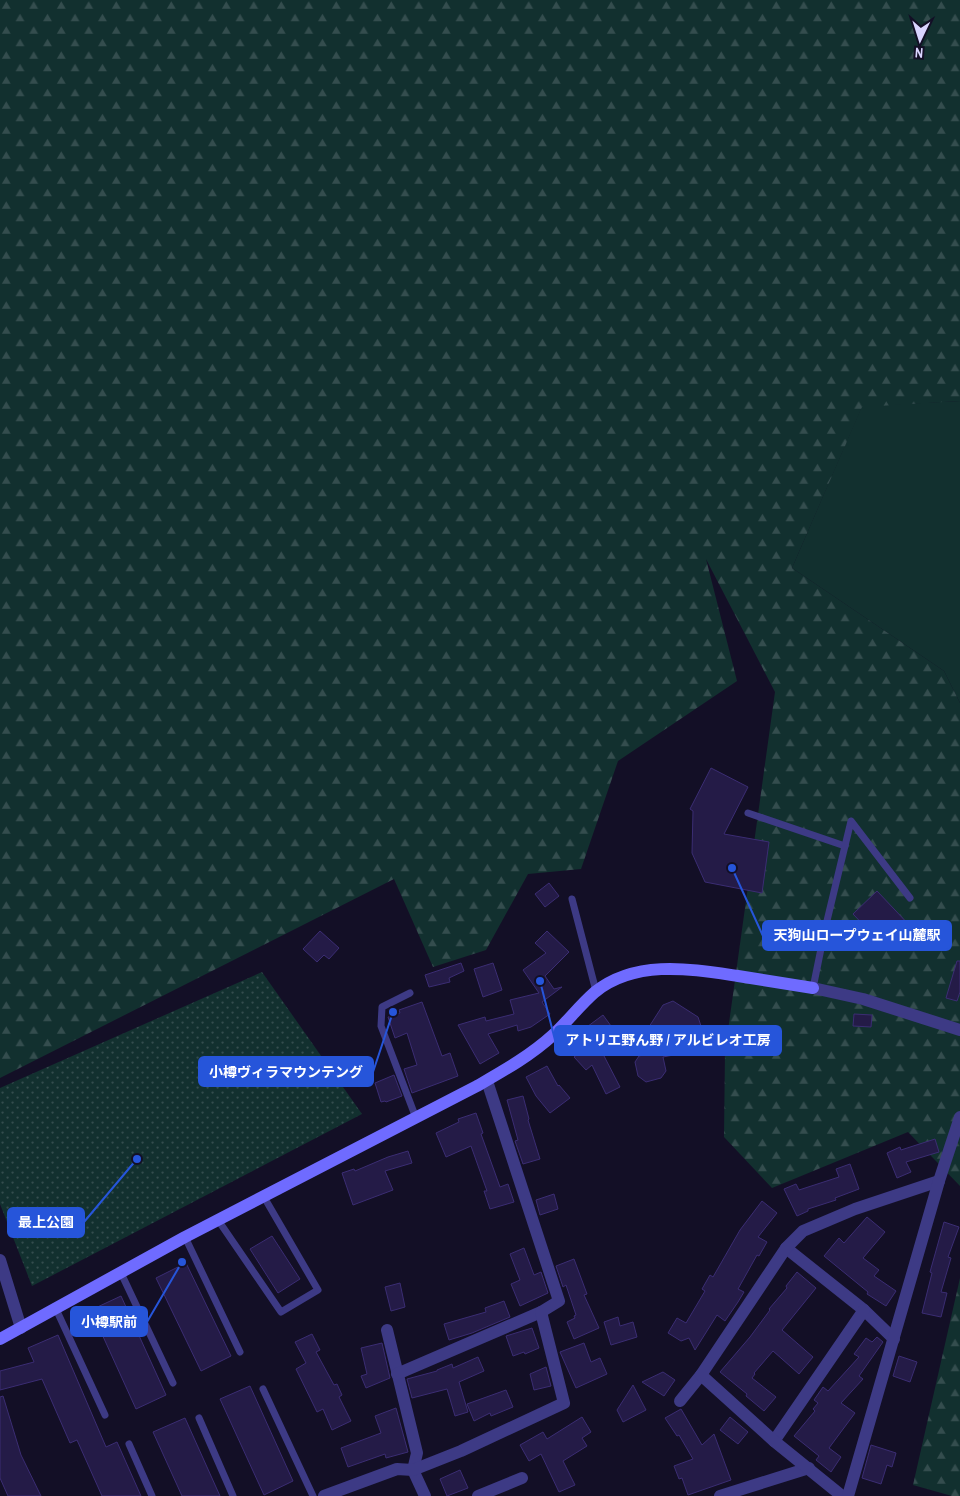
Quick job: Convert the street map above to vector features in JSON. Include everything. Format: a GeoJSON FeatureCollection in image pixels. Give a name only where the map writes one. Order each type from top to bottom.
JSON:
{"type":"FeatureCollection","features":[{"type":"Feature","properties":{"kind":"street"},"geometry":{"type":"LineString","coordinates":[[0,1339],[218,1220],[487,1081],[521,1060],[551,1037],[596,992],[614,980],[635,972],[662,968],[692,969],[813,988],[863,999],[960,1030]]}},
{"type":"Feature","properties":{"kind":"street"},"geometry":{"type":"LineString","coordinates":[[397,1374],[541,1312],[559,1301],[487,1081]]}},
{"type":"Feature","properties":{"kind":"street"},"geometry":{"type":"LineString","coordinates":[[848,1496],[938,1180],[960,1117]]}},
{"type":"Feature","properties":{"kind":"street"},"geometry":{"type":"LineString","coordinates":[[680,1401],[701,1375],[786,1248],[803,1231],[855,1209],[938,1180]]}},
{"type":"Feature","properties":{"kind":"street"},"geometry":{"type":"LineString","coordinates":[[786,1248],[864,1310],[894,1339]]}},
{"type":"Feature","properties":{"kind":"street"},"geometry":{"type":"LineString","coordinates":[[0,1260],[21,1328]]}},
{"type":"Feature","properties":{"kind":"street"},"geometry":{"type":"LineString","coordinates":[[774,1441],[864,1310]]}},
{"type":"Feature","properties":{"kind":"street"},"geometry":{"type":"LineString","coordinates":[[324,1496],[350,1492],[397,1469],[413,1470],[461,1451],[564,1402],[541,1312]]}},
{"type":"Feature","properties":{"kind":"street"},"geometry":{"type":"LineString","coordinates":[[387,1330],[417,1453],[413,1470],[425,1496]]}},
{"type":"Feature","properties":{"kind":"street"},"geometry":{"type":"LineString","coordinates":[[701,1375],[774,1441],[842,1496]]}},
{"type":"Feature","properties":{"kind":"street"},"geometry":{"type":"LineString","coordinates":[[720,1496],[809,1468]]}},
{"type":"Feature","properties":{"kind":"street"},"geometry":{"type":"LineString","coordinates":[[478,1496],[522,1478]]}},
{"type":"Feature","properties":{"kind":"lane"},"geometry":{"type":"LineString","coordinates":[[748,813],[845,846]]}},
{"type":"Feature","properties":{"kind":"lane"},"geometry":{"type":"LineString","coordinates":[[813,988],[851,821],[910,898]]}},
{"type":"Feature","properties":{"kind":"lane"},"geometry":{"type":"LineString","coordinates":[[572,899],[596,992]]}},
{"type":"Feature","properties":{"kind":"lane"},"geometry":{"type":"LineString","coordinates":[[410,994],[382,1007],[381,1026],[416,1118]]}},
{"type":"Feature","properties":{"kind":"lane"},"geometry":{"type":"LineString","coordinates":[[218,1220],[281,1312],[318,1290],[264,1197]]}},
{"type":"Feature","properties":{"kind":"lane"},"geometry":{"type":"LineString","coordinates":[[185,1238],[240,1352]]}},
{"type":"Feature","properties":{"kind":"lane"},"geometry":{"type":"LineString","coordinates":[[120,1273],[173,1383]]}},
{"type":"Feature","properties":{"kind":"lane"},"geometry":{"type":"LineString","coordinates":[[56,1308],[105,1415]]}},
{"type":"Feature","properties":{"kind":"lane"},"geometry":{"type":"LineString","coordinates":[[263,1389],[313,1496]]}},
{"type":"Feature","properties":{"kind":"lane"},"geometry":{"type":"LineString","coordinates":[[199,1418],[233,1496]]}},
{"type":"Feature","properties":{"kind":"lane"},"geometry":{"type":"LineString","coordinates":[[129,1444],[152,1496]]}},
{"type":"Feature","properties":{"kind":"green space"},"geometry":{"type":"Polygon","coordinates":[[[0,0],[960,0],[960,401],[862,407],[792,568],[944,671],[960,703],[960,1186],[908,1132],[772,1188],[724,1137],[725,1052],[775,692],[706,559],[737,681],[618,761],[581,869],[528,874],[486,950],[433,967],[394,879],[0,1078],[0,0]]]}},
{"type":"Feature","properties":{"kind":"green space"},"geometry":{"type":"Polygon","coordinates":[[[960,401],[960,703],[944,671],[792,568],[862,406],[960,401]]]}},
{"type":"Feature","properties":{"kind":"green space"},"geometry":{"type":"Polygon","coordinates":[[[262,972],[362,1114],[32,1286],[0,1204],[0,1088],[262,972]]]}},
{"type":"Feature","properties":{"kind":"green space"},"geometry":{"type":"Polygon","coordinates":[[[960,1278],[960,1496],[952,1496],[913,1485],[960,1278]]]}},
{"type":"Feature","properties":{"kind":"building"},"geometry":{"type":"Polygon","coordinates":[[[711,768],[748,787],[724,834],[769,842],[762,893],[705,882],[692,853],[693,811],[690,809],[711,768]]]}},
{"type":"Feature","properties":{"kind":"building"},"geometry":{"type":"Polygon","coordinates":[[[549,883],[559,896],[545,907],[535,894],[549,883]]]}},
{"type":"Feature","properties":{"kind":"building"},"geometry":{"type":"Polygon","coordinates":[[[877,891],[912,928],[888,951],[853,914],[877,891]]]}},
{"type":"Feature","properties":{"kind":"building"},"geometry":{"type":"Polygon","coordinates":[[[320,931],[339,948],[329,959],[324,955],[317,962],[303,949],[320,931]]]}},
{"type":"Feature","properties":{"kind":"building"},"geometry":{"type":"Polygon","coordinates":[[[547,931],[569,952],[545,976],[554,989],[562,987],[542,1002],[550,1014],[531,1027],[518,1031],[517,1025],[488,1034],[499,1053],[480,1064],[458,1025],[485,1017],[486,1021],[514,1014],[510,1000],[539,993],[523,970],[546,953],[535,943],[547,931]]]}},
{"type":"Feature","properties":{"kind":"building"},"geometry":{"type":"Polygon","coordinates":[[[957,961],[960,961],[960,992],[957,1001],[946,998],[957,961]]]}},
{"type":"Feature","properties":{"kind":"building"},"geometry":{"type":"Polygon","coordinates":[[[461,963],[464,971],[449,978],[450,982],[429,987],[425,975],[461,963]]]}},
{"type":"Feature","properties":{"kind":"building"},"geometry":{"type":"Polygon","coordinates":[[[493,963],[502,990],[483,997],[474,969],[493,963]]]}},
{"type":"Feature","properties":{"kind":"building"},"geometry":{"type":"Polygon","coordinates":[[[673,1001],[698,1017],[701,1026],[684,1053],[663,1057],[666,1071],[661,1078],[646,1082],[638,1076],[635,1062],[639,1056],[655,1052],[647,1030],[663,1005],[673,1001]]]}},
{"type":"Feature","properties":{"kind":"building"},"geometry":{"type":"Polygon","coordinates":[[[422,1002],[442,1056],[450,1053],[458,1076],[412,1093],[404,1069],[417,1065],[407,1033],[395,1038],[388,1017],[400,1013],[399,1010],[422,1002]]]}},
{"type":"Feature","properties":{"kind":"building"},"geometry":{"type":"Polygon","coordinates":[[[854,1014],[872,1015],[871,1027],[853,1026],[854,1014]]]}},
{"type":"Feature","properties":{"kind":"building"},"geometry":{"type":"Polygon","coordinates":[[[603,1015],[611,1026],[608,1028],[613,1034],[609,1037],[615,1046],[603,1054],[620,1087],[606,1094],[592,1065],[586,1070],[574,1057],[594,1041],[590,1036],[575,1043],[572,1038],[603,1015]]]}},
{"type":"Feature","properties":{"kind":"building"},"geometry":{"type":"Polygon","coordinates":[[[547,1066],[558,1086],[570,1098],[550,1113],[536,1096],[526,1077],[547,1066]]]}},
{"type":"Feature","properties":{"kind":"building"},"geometry":{"type":"Polygon","coordinates":[[[394,1075],[402,1096],[381,1102],[375,1083],[394,1075]]]}},
{"type":"Feature","properties":{"kind":"building"},"geometry":{"type":"Polygon","coordinates":[[[523,1096],[540,1159],[523,1164],[515,1141],[518,1140],[507,1100],[523,1096]]]}},
{"type":"Feature","properties":{"kind":"building"},"geometry":{"type":"Polygon","coordinates":[[[476,1113],[483,1133],[481,1134],[500,1187],[508,1184],[514,1202],[490,1209],[484,1191],[487,1191],[471,1146],[446,1157],[436,1133],[459,1122],[458,1119],[476,1113]]]}},
{"type":"Feature","properties":{"kind":"building"},"geometry":{"type":"Polygon","coordinates":[[[935,1139],[939,1152],[906,1162],[911,1172],[897,1178],[887,1153],[900,1147],[901,1150],[935,1139]]]}},
{"type":"Feature","properties":{"kind":"building"},"geometry":{"type":"Polygon","coordinates":[[[408,1151],[412,1163],[385,1171],[393,1190],[353,1205],[342,1173],[354,1169],[355,1171],[408,1151]]]}},
{"type":"Feature","properties":{"kind":"building"},"geometry":{"type":"Polygon","coordinates":[[[850,1164],[859,1189],[835,1198],[836,1200],[808,1209],[808,1211],[797,1216],[784,1189],[796,1184],[799,1190],[839,1177],[836,1169],[850,1164]]]}},
{"type":"Feature","properties":{"kind":"building"},"geometry":{"type":"Polygon","coordinates":[[[554,1194],[558,1209],[540,1215],[536,1200],[554,1194]]]}},
{"type":"Feature","properties":{"kind":"building"},"geometry":{"type":"Polygon","coordinates":[[[762,1201],[777,1213],[758,1237],[767,1242],[759,1256],[757,1255],[738,1289],[744,1292],[738,1302],[725,1321],[717,1315],[695,1350],[689,1338],[681,1341],[668,1333],[677,1318],[686,1323],[705,1291],[702,1289],[710,1275],[713,1277],[740,1230],[762,1201]]]}},
{"type":"Feature","properties":{"kind":"building"},"geometry":{"type":"Polygon","coordinates":[[[867,1217],[885,1232],[863,1258],[879,1270],[874,1276],[896,1291],[886,1306],[867,1294],[868,1292],[824,1256],[839,1238],[844,1243],[867,1217]]]}},
{"type":"Feature","properties":{"kind":"building"},"geometry":{"type":"Polygon","coordinates":[[[944,1222],[959,1227],[948,1257],[951,1258],[941,1292],[947,1293],[941,1317],[922,1313],[932,1273],[930,1272],[944,1222]]]}},
{"type":"Feature","properties":{"kind":"building"},"geometry":{"type":"Polygon","coordinates":[[[272,1236],[300,1279],[278,1293],[250,1249],[272,1236]]]}},
{"type":"Feature","properties":{"kind":"building"},"geometry":{"type":"Polygon","coordinates":[[[524,1248],[534,1275],[541,1272],[548,1293],[520,1306],[511,1284],[520,1280],[510,1254],[524,1248]]]}},
{"type":"Feature","properties":{"kind":"building"},"geometry":{"type":"Polygon","coordinates":[[[574,1259],[587,1294],[584,1295],[599,1328],[574,1339],[567,1322],[575,1318],[574,1316],[576,1315],[566,1285],[563,1287],[556,1266],[574,1259]]]}},
{"type":"Feature","properties":{"kind":"building"},"geometry":{"type":"Polygon","coordinates":[[[186,1263],[231,1356],[201,1371],[156,1278],[186,1263]]]}},
{"type":"Feature","properties":{"kind":"building"},"geometry":{"type":"Polygon","coordinates":[[[797,1272],[816,1288],[782,1330],[813,1357],[799,1374],[773,1351],[752,1378],[776,1397],[764,1411],[720,1372],[750,1337],[797,1272]]]}},
{"type":"Feature","properties":{"kind":"building"},"geometry":{"type":"Polygon","coordinates":[[[400,1283],[405,1307],[391,1311],[385,1287],[400,1283]]]}},
{"type":"Feature","properties":{"kind":"building"},"geometry":{"type":"Polygon","coordinates":[[[121,1296],[166,1395],[136,1409],[91,1310],[121,1296]]]}},
{"type":"Feature","properties":{"kind":"building"},"geometry":{"type":"Polygon","coordinates":[[[504,1301],[510,1317],[472,1333],[449,1340],[444,1324],[486,1312],[485,1308],[504,1301]]]}},
{"type":"Feature","properties":{"kind":"building"},"geometry":{"type":"Polygon","coordinates":[[[618,1317],[620,1326],[633,1322],[637,1337],[611,1345],[604,1322],[618,1317]]]}},
{"type":"Feature","properties":{"kind":"building"},"geometry":{"type":"Polygon","coordinates":[[[532,1328],[539,1348],[525,1354],[524,1352],[513,1356],[506,1336],[532,1328]]]}},
{"type":"Feature","properties":{"kind":"building"},"geometry":{"type":"Polygon","coordinates":[[[312,1334],[320,1350],[316,1352],[334,1385],[337,1384],[342,1395],[339,1397],[351,1421],[332,1430],[323,1409],[317,1412],[296,1369],[306,1363],[295,1342],[312,1334]]]}},
{"type":"Feature","properties":{"kind":"building"},"geometry":{"type":"Polygon","coordinates":[[[58,1335],[106,1447],[117,1442],[141,1496],[102,1496],[77,1440],[70,1443],[42,1379],[0,1390],[0,1371],[34,1362],[28,1348],[58,1335]]]}},
{"type":"Feature","properties":{"kind":"building"},"geometry":{"type":"Polygon","coordinates":[[[877,1337],[883,1342],[859,1376],[863,1379],[841,1403],[855,1413],[829,1448],[841,1457],[831,1472],[816,1460],[819,1456],[794,1436],[815,1411],[813,1409],[818,1403],[814,1400],[823,1387],[828,1391],[859,1357],[854,1354],[866,1338],[872,1342],[877,1337]]]}},
{"type":"Feature","properties":{"kind":"building"},"geometry":{"type":"Polygon","coordinates":[[[382,1343],[390,1378],[366,1388],[361,1376],[367,1374],[361,1348],[382,1343]]]}},
{"type":"Feature","properties":{"kind":"building"},"geometry":{"type":"Polygon","coordinates":[[[584,1343],[591,1362],[600,1358],[607,1374],[576,1388],[560,1352],[584,1343]]]}},
{"type":"Feature","properties":{"kind":"building"},"geometry":{"type":"Polygon","coordinates":[[[899,1356],[917,1362],[910,1382],[893,1376],[899,1356]]]}},
{"type":"Feature","properties":{"kind":"building"},"geometry":{"type":"Polygon","coordinates":[[[478,1357],[484,1371],[459,1382],[468,1412],[455,1416],[447,1389],[412,1398],[407,1379],[437,1371],[452,1364],[453,1368],[478,1357]]]}},
{"type":"Feature","properties":{"kind":"building"},"geometry":{"type":"Polygon","coordinates":[[[546,1367],[551,1386],[534,1390],[530,1374],[546,1367]]]}},
{"type":"Feature","properties":{"kind":"building"},"geometry":{"type":"Polygon","coordinates":[[[663,1372],[675,1380],[664,1396],[642,1382],[663,1372]]]}},
{"type":"Feature","properties":{"kind":"building"},"geometry":{"type":"Polygon","coordinates":[[[633,1385],[646,1410],[623,1422],[617,1410],[633,1385]]]}},
{"type":"Feature","properties":{"kind":"building"},"geometry":{"type":"Polygon","coordinates":[[[250,1386],[293,1481],[264,1495],[220,1399],[250,1386]]]}},
{"type":"Feature","properties":{"kind":"building"},"geometry":{"type":"Polygon","coordinates":[[[506,1390],[513,1407],[491,1416],[490,1413],[474,1421],[467,1404],[506,1390]]]}},
{"type":"Feature","properties":{"kind":"building"},"geometry":{"type":"Polygon","coordinates":[[[3,1396],[21,1455],[41,1496],[8,1496],[0,1478],[0,1397],[3,1396]]]}},
{"type":"Feature","properties":{"kind":"building"},"geometry":{"type":"Polygon","coordinates":[[[396,1408],[408,1452],[386,1458],[385,1454],[348,1467],[341,1448],[381,1433],[375,1416],[396,1408]]]}},
{"type":"Feature","properties":{"kind":"building"},"geometry":{"type":"Polygon","coordinates":[[[681,1409],[702,1445],[714,1434],[731,1480],[688,1495],[682,1478],[679,1479],[674,1466],[693,1459],[679,1435],[677,1436],[665,1418],[681,1409]]]}},
{"type":"Feature","properties":{"kind":"building"},"geometry":{"type":"Polygon","coordinates":[[[582,1417],[591,1432],[582,1438],[587,1446],[563,1461],[575,1485],[559,1492],[541,1454],[529,1461],[520,1445],[543,1432],[547,1439],[582,1417]]]}},
{"type":"Feature","properties":{"kind":"building"},"geometry":{"type":"Polygon","coordinates":[[[730,1417],[748,1432],[738,1444],[720,1430],[730,1417]]]}},
{"type":"Feature","properties":{"kind":"building"},"geometry":{"type":"Polygon","coordinates":[[[185,1418],[220,1496],[182,1496],[153,1432],[185,1418]]]}},
{"type":"Feature","properties":{"kind":"building"},"geometry":{"type":"Polygon","coordinates":[[[871,1445],[896,1453],[892,1467],[887,1465],[881,1484],[862,1478],[871,1445]]]}},
{"type":"Feature","properties":{"kind":"building"},"geometry":{"type":"Polygon","coordinates":[[[460,1470],[468,1488],[447,1496],[440,1479],[460,1470]]]}},
{"type":"Feature","properties":{"kind":"place","name":"天狗山ロープウェイ山麓駅"},"geometry":{"type":"Point","coordinates":[732,868]}},
{"type":"Feature","properties":{"kind":"place","name":"アトリエ野ん野 / アルビレオ工房"},"geometry":{"type":"Point","coordinates":[540,981]}},
{"type":"Feature","properties":{"kind":"place","name":"小樽ヴィラマウンテング"},"geometry":{"type":"Point","coordinates":[393,1012]}},
{"type":"Feature","properties":{"kind":"place","name":"最上公園"},"geometry":{"type":"Point","coordinates":[137,1159]}},
{"type":"Feature","properties":{"kind":"place","name":"小樽駅前"},"geometry":{"type":"Point","coordinates":[182,1262]}}]}
